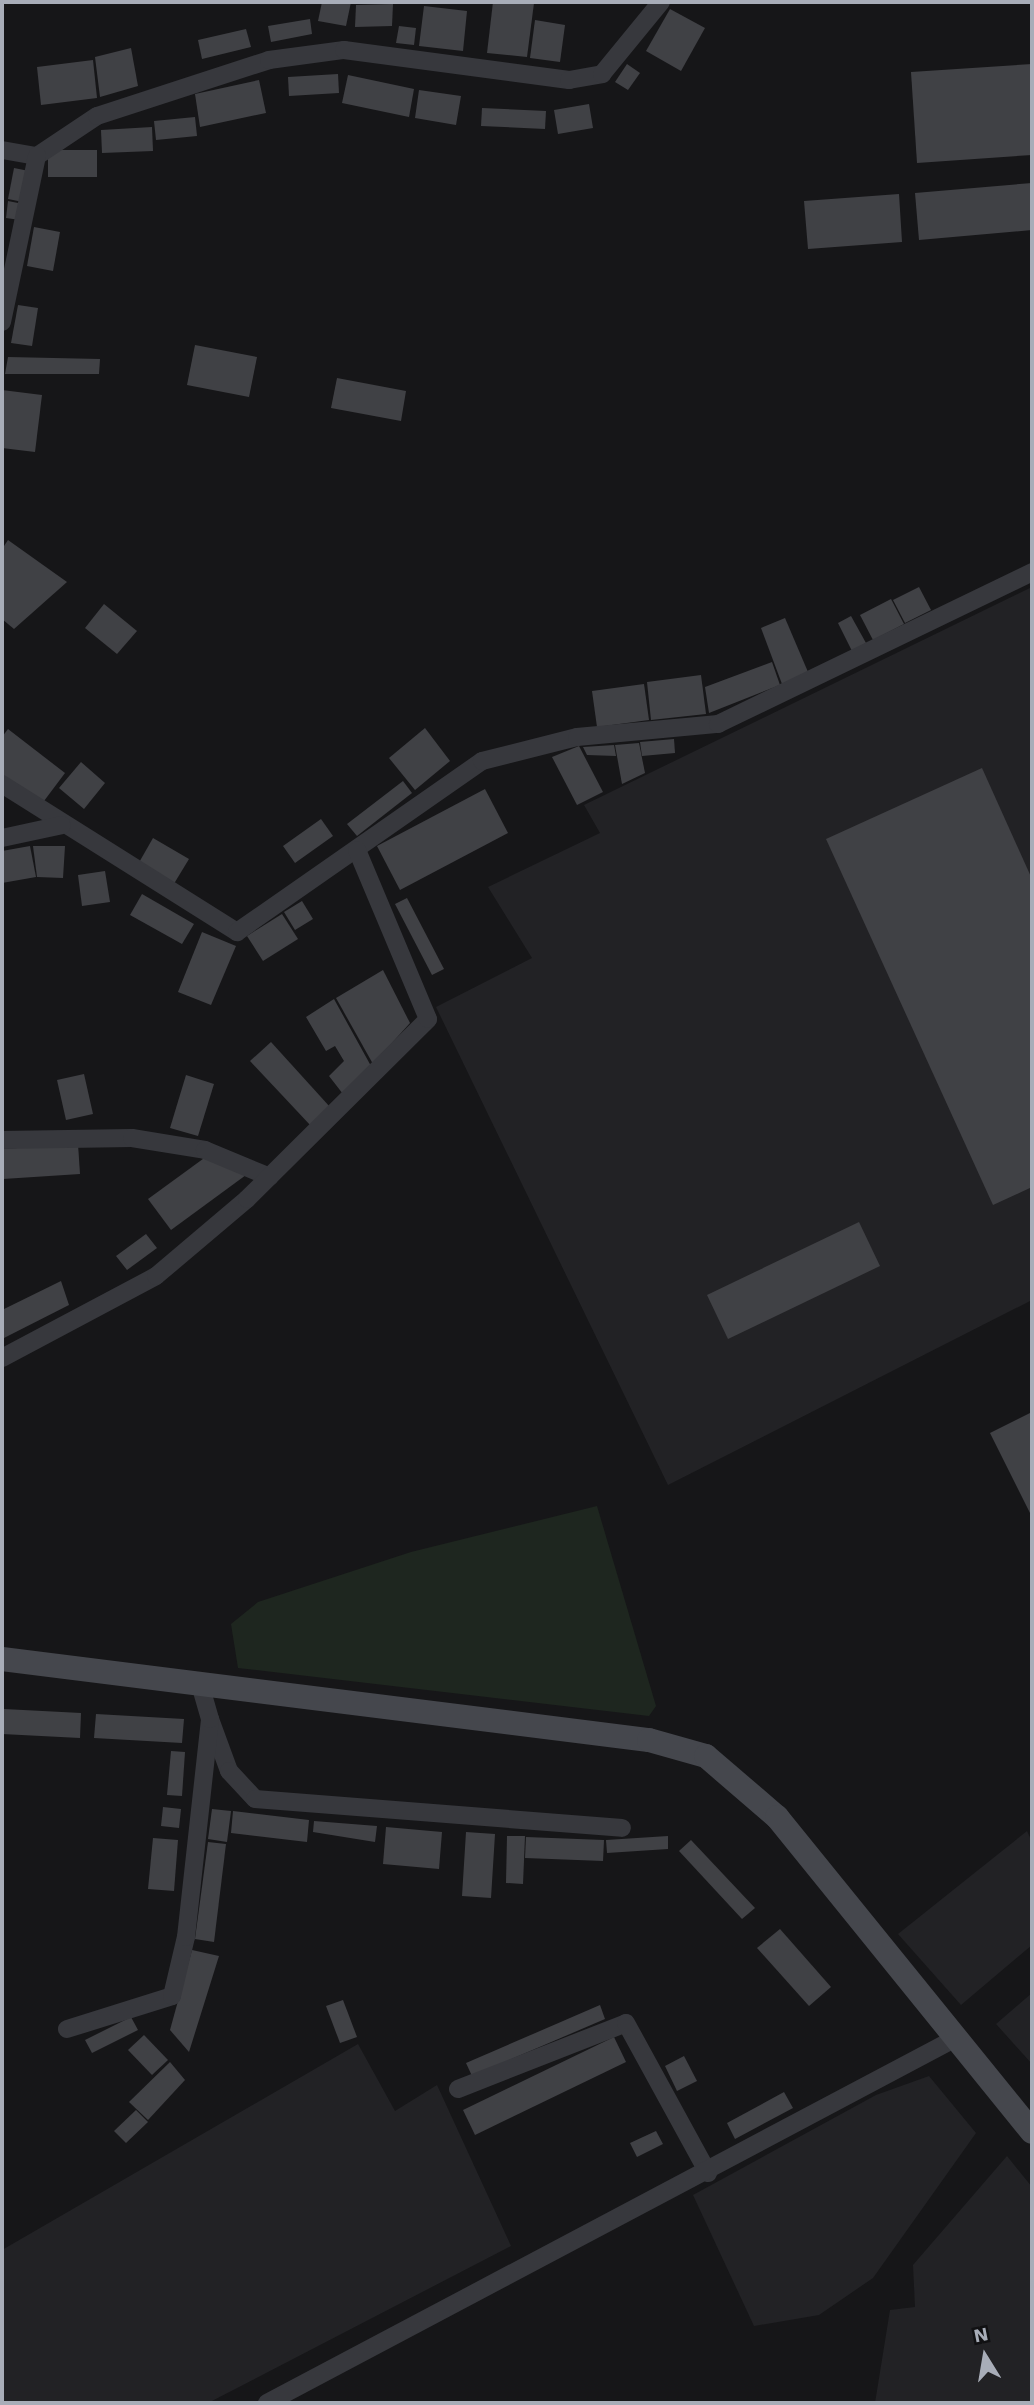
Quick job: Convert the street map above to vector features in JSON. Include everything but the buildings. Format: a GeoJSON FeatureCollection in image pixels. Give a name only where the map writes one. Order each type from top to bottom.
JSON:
{"type":"FeatureCollection","features":[{"type":"Feature","properties":{"kind":"main road"},"geometry":{"type":"LineString","coordinates":[[2,1660],[649,1740],[706,1756],[741,1780],[777,1817],[1032,2132]]}},
{"type":"Feature","properties":{"kind":"street"},"geometry":{"type":"LineString","coordinates":[[2,150],[37,156],[97,116],[270,60],[344,50],[569,80],[602,74],[662,2]]}},
{"type":"Feature","properties":{"kind":"street"},"geometry":{"type":"LineString","coordinates":[[2,321],[37,156]]}},
{"type":"Feature","properties":{"kind":"street"},"geometry":{"type":"LineString","coordinates":[[2,784],[62,825],[237,932],[482,761],[577,737],[718,724],[1032,572]]}},
{"type":"Feature","properties":{"kind":"street"},"geometry":{"type":"LineString","coordinates":[[2,838],[62,825]]}},
{"type":"Feature","properties":{"kind":"street"},"geometry":{"type":"LineString","coordinates":[[2,1358],[156,1276],[270,1177],[428,1020],[356,850]]}},
{"type":"Feature","properties":{"kind":"street"},"geometry":{"type":"LineString","coordinates":[[2,1140],[132,1138],[205,1150],[270,1177]]}},
{"type":"Feature","properties":{"kind":"street"},"geometry":{"type":"LineString","coordinates":[[200,1684],[229,1771],[255,1799],[622,1828]]}},
{"type":"Feature","properties":{"kind":"street"},"geometry":{"type":"LineString","coordinates":[[67,2029],[172,1996],[186,1937],[210,1719]]}},
{"type":"Feature","properties":{"kind":"street"},"geometry":{"type":"LineString","coordinates":[[458,2089],[626,2023],[708,2173]]}},
{"type":"Feature","properties":{"kind":"street"},"geometry":{"type":"LineString","coordinates":[[267,2403],[708,2173],[956,2038]]}},
{"type":"Feature","properties":{"kind":"shaded area"},"geometry":{"type":"Polygon","coordinates":[[[1032,587],[1032,1300],[668,1485],[436,1007],[532,958],[488,887],[600,833],[584,805],[1032,587]]]}},
{"type":"Feature","properties":{"kind":"shaded area"},"geometry":{"type":"Polygon","coordinates":[[[597,1506],[656,1706],[649,1716],[238,1668],[231,1624],[258,1602],[411,1552],[597,1506]]]}},
{"type":"Feature","properties":{"kind":"shaded area"},"geometry":{"type":"Polygon","coordinates":[[[1027,1831],[1032,1842],[1032,1945],[961,2005],[898,1934],[1027,1831]]]}},
{"type":"Feature","properties":{"kind":"shaded area"},"geometry":{"type":"Polygon","coordinates":[[[1032,1993],[1032,2064],[996,2024],[1032,1993]]]}},
{"type":"Feature","properties":{"kind":"shaded area"},"geometry":{"type":"Polygon","coordinates":[[[358,2044],[395,2111],[437,2085],[511,2246],[208,2403],[2,2403],[2,2250],[358,2044]]]}},
{"type":"Feature","properties":{"kind":"shaded area"},"geometry":{"type":"Polygon","coordinates":[[[929,2076],[976,2133],[873,2278],[819,2315],[754,2326],[693,2195],[876,2095],[929,2076]]]}},
{"type":"Feature","properties":{"kind":"shaded area"},"geometry":{"type":"Polygon","coordinates":[[[1007,2156],[1032,2187],[1032,2403],[875,2403],[890,2310],[915,2307],[913,2265],[1007,2156]]]}}]}
